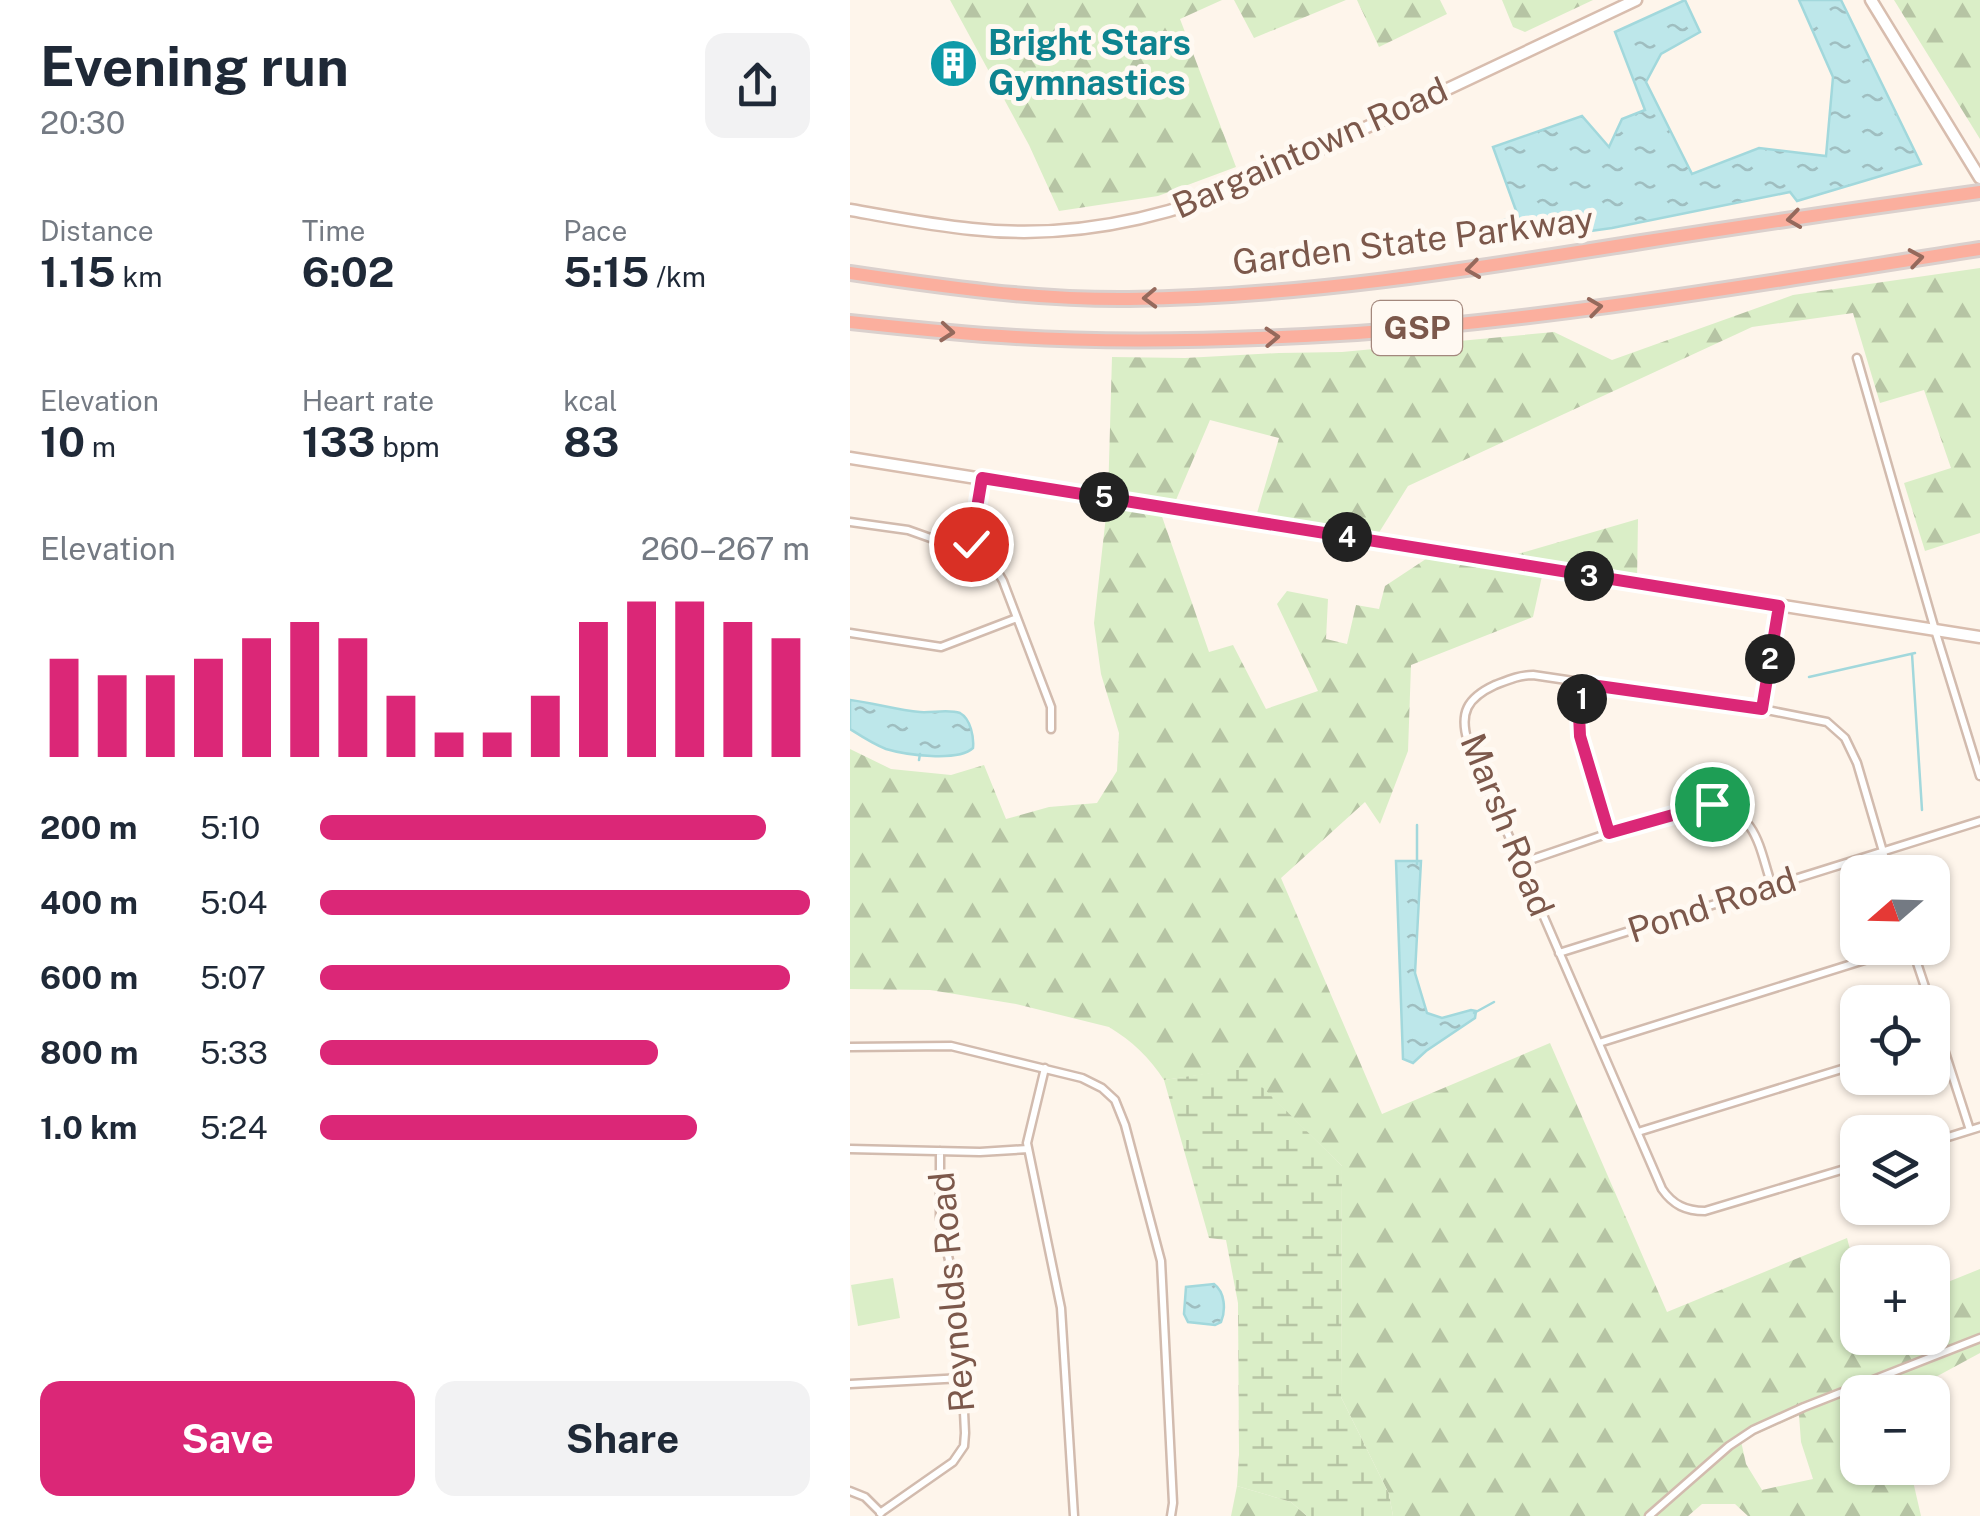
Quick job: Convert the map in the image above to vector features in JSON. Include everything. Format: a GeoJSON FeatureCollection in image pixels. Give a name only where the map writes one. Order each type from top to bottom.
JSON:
{"type":"FeatureCollection","features":[{"type":"Feature","properties":{"kind":"highway","name":"Garden State Parkway"},"geometry":{"type":"LineString","coordinates":[[850,273],[1062,298],[1278,292],[1477,268],[1980,192]]}},
{"type":"Feature","properties":{"kind":"highway","name":"GSP"},"geometry":{"type":"LineString","coordinates":[[850,322],[1088,340],[1356,333],[1546,314],[1980,248]]}},
{"type":"Feature","properties":{"kind":"street","name":"Bargaintown Road"},"geometry":{"type":"LineString","coordinates":[[850,210],[955,227],[1020,232],[1099,226],[1170,211],[1258,178],[1636,0]]}},
{"type":"Feature","properties":{"kind":"street"},"geometry":{"type":"LineString","coordinates":[[1871,0],[1980,178]]}},
{"type":"Feature","properties":{"kind":"street"},"geometry":{"type":"LineString","coordinates":[[1857,358],[1980,776]]}},
{"type":"Feature","properties":{"kind":"street"},"geometry":{"type":"LineString","coordinates":[[850,458],[1980,637]]}},
{"type":"Feature","properties":{"kind":"street"},"geometry":{"type":"LineString","coordinates":[[969,552],[982,478]]}},
{"type":"Feature","properties":{"kind":"street"},"geometry":{"type":"LineString","coordinates":[[850,522],[908,530],[985,558],[996,568],[1052,707],[1050,729]]}},
{"type":"Feature","properties":{"kind":"street"},"geometry":{"type":"LineString","coordinates":[[1762,709],[1779,606]]}},
{"type":"Feature","properties":{"kind":"street"},"geometry":{"type":"LineString","coordinates":[[850,633],[940,647],[1017,618]]}},
{"type":"Feature","properties":{"kind":"street","name":"Marsh Road"},"geometry":{"type":"LineString","coordinates":[[1840,1171],[1724,1206],[1694,1211],[1668,1198],[1468,742],[1466,710],[1476,695],[1519,676],[1534,675],[1827,722],[1845,738],[1857,762],[1883,855]]}},
{"type":"Feature","properties":{"kind":"street"},"geometry":{"type":"LineString","coordinates":[[1584,684],[1580,736],[1609,833]]}},
{"type":"Feature","properties":{"kind":"street"},"geometry":{"type":"LineString","coordinates":[[1521,863],[1712,804],[1728,807],[1748,822],[1772,886]]}},
{"type":"Feature","properties":{"kind":"street","name":"Pond Road"},"geometry":{"type":"LineString","coordinates":[[1559,954],[1980,821]]}},
{"type":"Feature","properties":{"kind":"street"},"geometry":{"type":"LineString","coordinates":[[1598,1043],[1848,965]]}},
{"type":"Feature","properties":{"kind":"street"},"geometry":{"type":"LineString","coordinates":[[850,1047],[952,1046],[1082,1078],[1115,1100],[1161,1262],[1171,1516]]}},
{"type":"Feature","properties":{"kind":"street"},"geometry":{"type":"LineString","coordinates":[[1044,1068],[1028,1149],[1059,1298],[1074,1516]]}},
{"type":"Feature","properties":{"kind":"street"},"geometry":{"type":"LineString","coordinates":[[1638,1132],[1840,1070]]}},
{"type":"Feature","properties":{"kind":"street"},"geometry":{"type":"LineString","coordinates":[[1950,1076],[1970,1130]]}},
{"type":"Feature","properties":{"kind":"street"},"geometry":{"type":"LineString","coordinates":[[1950,1136],[1980,1127]]}},
{"type":"Feature","properties":{"kind":"street"},"geometry":{"type":"LineString","coordinates":[[850,1149],[1028,1149]]}},
{"type":"Feature","properties":{"kind":"street","name":"Reynolds Road"},"geometry":{"type":"LineString","coordinates":[[882,1514],[958,1457],[964,1446],[959,1306],[941,1228],[940,1150]]}},
{"type":"Feature","properties":{"kind":"street"},"geometry":{"type":"LineString","coordinates":[[1649,1516],[1753,1430],[1980,1338]]}},
{"type":"Feature","properties":{"kind":"street"},"geometry":{"type":"LineString","coordinates":[[850,1384],[962,1378]]}},
{"type":"Feature","properties":{"kind":"street"},"geometry":{"type":"LineString","coordinates":[[850,1491],[865,1497],[882,1514]]}},
{"type":"Feature","properties":{"kind":"green space"},"geometry":{"type":"Polygon","coordinates":[[[950,0],[1222,0],[1180,19],[1236,167],[1158,196],[1059,211],[1029,145],[950,0]]]}},
{"type":"Feature","properties":{"kind":"green space"},"geometry":{"type":"Polygon","coordinates":[[[1234,0],[1346,0],[1254,38],[1234,0]]]}},
{"type":"Feature","properties":{"kind":"green space"},"geometry":{"type":"Polygon","coordinates":[[[1357,0],[1440,0],[1447,14],[1379,47],[1357,0]]]}},
{"type":"Feature","properties":{"kind":"green space"},"geometry":{"type":"Polygon","coordinates":[[[1502,0],[1593,0],[1525,32],[1513,27],[1502,0]]]}},
{"type":"Feature","properties":{"kind":"green space"},"geometry":{"type":"Polygon","coordinates":[[[1894,0],[1980,0],[1980,139],[1894,0]]]}},
{"type":"Feature","properties":{"kind":"green space"},"geometry":{"type":"Polygon","coordinates":[[[1980,268],[1980,533],[1925,551],[1904,483],[1951,468],[1924,390],[1880,403],[1853,313],[1752,327],[1408,486],[1375,539],[1255,520],[1279,438],[1210,420],[1173,507],[1158,505],[1209,652],[1233,645],[1266,709],[1318,691],[1277,604],[1287,591],[1328,599],[1326,639],[1347,644],[1356,605],[1379,609],[1385,586],[1438,551],[1497,560],[1638,519],[1637,581],[1544,567],[1533,617],[1411,665],[1408,751],[1380,824],[1365,802],[1281,878],[1382,1114],[1550,1043],[1667,1312],[1847,1238],[1849,1245],[1840,1245],[1840,1355],[1950,1355],[1950,1281],[1980,1269],[1980,1353],[1939,1375],[1840,1375],[1840,1485],[1914,1485],[1921,1516],[1748,1516],[1735,1504],[1702,1504],[1688,1516],[1393,1516],[1389,1494],[1341,1397],[1342,1166],[1243,1069],[1164,1080],[1140,1050],[1109,1027],[1016,1004],[930,990],[850,989],[850,749],[891,769],[951,775],[984,765],[1006,819],[1049,807],[1097,803],[1117,771],[1119,733],[1101,674],[1094,623],[1108,498],[1112,357],[1342,352],[1554,332],[1612,360],[1793,295],[1980,268]],[[1799,1415],[1741,1441],[1746,1464],[1762,1490],[1813,1479],[1801,1442],[1799,1415]]]}},
{"type":"Feature","properties":{"kind":"green space"},"geometry":{"type":"Polygon","coordinates":[[[1243,1068],[1342,1166],[1341,1397],[1389,1494],[1393,1516],[1307,1516],[1291,1502],[1237,1486],[1238,1303],[1226,1240],[1209,1238],[1164,1080],[1243,1068]]]}},
{"type":"Feature","properties":{"kind":"green space"},"geometry":{"type":"Polygon","coordinates":[[[893,1278],[900,1318],[858,1326],[851,1285],[893,1278]]]}},
{"type":"Feature","properties":{"kind":"green space"},"geometry":{"type":"Polygon","coordinates":[[[1237,1486],[1291,1502],[1307,1516],[1231,1516],[1237,1486]]]}},
{"type":"Feature","properties":{"kind":"water"},"geometry":{"type":"Polygon","coordinates":[[[1685,0],[1700,32],[1661,54],[1646,82],[1692,174],[1759,148],[1826,156],[1833,77],[1799,0],[1841,0],[1921,164],[1797,201],[1790,192],[1612,228],[1519,241],[1501,221],[1518,216],[1493,147],[1582,116],[1609,147],[1622,119],[1645,110],[1615,32],[1685,0]]]}},
{"type":"Feature","properties":{"kind":"water"},"geometry":{"type":"Polygon","coordinates":[[[850,700],[911,711],[960,713],[969,724],[973,748],[944,756],[886,749],[850,729],[850,700]]]}},
{"type":"Feature","properties":{"kind":"water"},"geometry":{"type":"Polygon","coordinates":[[[1396,861],[1421,861],[1415,973],[1427,1013],[1442,1018],[1476,1011],[1475,1018],[1413,1063],[1403,1059],[1396,861]]]}},
{"type":"Feature","properties":{"kind":"water"},"geometry":{"type":"Polygon","coordinates":[[[1214,1284],[1224,1302],[1221,1322],[1188,1322],[1184,1314],[1186,1287],[1214,1284]]]}},
{"type":"Feature","properties":{"kind":"waterway"},"geometry":{"type":"LineString","coordinates":[[1809,677],[1915,653]]}},
{"type":"Feature","properties":{"kind":"waterway"},"geometry":{"type":"LineString","coordinates":[[1912,654],[1922,810]]}},
{"type":"Feature","properties":{"kind":"waterway"},"geometry":{"type":"LineString","coordinates":[[919,760],[920,754]]}},
{"type":"Feature","properties":{"kind":"waterway"},"geometry":{"type":"LineString","coordinates":[[1417,825],[1417,864]]}},
{"type":"Feature","properties":{"kind":"waterway"},"geometry":{"type":"LineString","coordinates":[[1474,1013],[1494,1002]]}},
{"type":"Feature","properties":{"kind":"place","name":"Bright Stars Gymnastics"},"geometry":{"type":"Point","coordinates":[953,63]}},
{"type":"Feature","properties":{"kind":"route"},"geometry":{"type":"LineString","coordinates":[[971,544],[982,478],[1779,606],[1762,709],[1584,684],[1578,725],[1609,833],[1712,804]]}}]}
